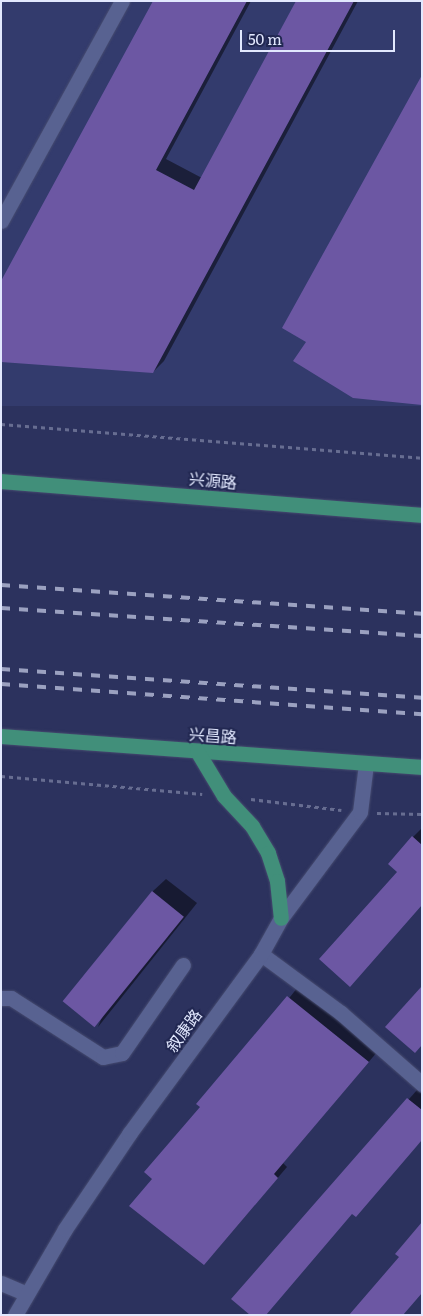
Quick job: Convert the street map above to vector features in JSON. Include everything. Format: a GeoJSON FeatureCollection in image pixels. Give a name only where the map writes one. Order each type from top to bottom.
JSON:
{"type":"FeatureCollection","features":[{"type":"Feature","properties":{"kind":"main road","name":"兴源路"},"geometry":{"type":"LineString","coordinates":[[1,481],[422,515]]}},
{"type":"Feature","properties":{"kind":"main road","name":"兴昌路"},"geometry":{"type":"LineString","coordinates":[[1,736],[422,767]]}},
{"type":"Feature","properties":{"kind":"main road"},"geometry":{"type":"LineString","coordinates":[[197,751],[224,796],[252,826],[268,853],[277,881],[281,918]]}},
{"type":"Feature","properties":{"kind":"street"},"geometry":{"type":"LineString","coordinates":[[1,221],[122,1]]}},
{"type":"Feature","properties":{"kind":"street","name":"叙康路"},"geometry":{"type":"LineString","coordinates":[[15,1315],[65,1230],[129,1134],[261,954],[281,918],[360,812],[366,764]]}},
{"type":"Feature","properties":{"kind":"street"},"geometry":{"type":"LineString","coordinates":[[261,954],[340,1013],[422,1084]]}},
{"type":"Feature","properties":{"kind":"street"},"geometry":{"type":"LineString","coordinates":[[1,998],[11,998],[104,1057],[122,1053],[182,965]]}},
{"type":"Feature","properties":{"kind":"street"},"geometry":{"type":"LineString","coordinates":[[1,1283],[27,1294]]}},
{"type":"Feature","properties":{"kind":"path"},"geometry":{"type":"LineString","coordinates":[[1,424],[422,458]]}},
{"type":"Feature","properties":{"kind":"shaded area"},"geometry":{"type":"Polygon","coordinates":[[[1,1],[422,1],[422,406],[1,406],[1,1]]]}},
{"type":"Feature","properties":{"kind":"building"},"geometry":{"type":"Polygon","coordinates":[[[153,1],[247,1],[156,170],[194,190],[296,1],[354,1],[153,373],[1,362],[1,281],[153,1]]]}},
{"type":"Feature","properties":{"kind":"building"},"geometry":{"type":"Polygon","coordinates":[[[422,75],[422,405],[353,398],[293,361],[306,342],[282,328],[422,75]]]}},
{"type":"Feature","properties":{"kind":"building"},"geometry":{"type":"Polygon","coordinates":[[[412,836],[422,845],[422,905],[350,987],[319,959],[397,872],[388,864],[412,836]]]}},
{"type":"Feature","properties":{"kind":"building"},"geometry":{"type":"Polygon","coordinates":[[[152,891],[184,917],[94,1027],[63,1001],[152,891]]]}},
{"type":"Feature","properties":{"kind":"building"},"geometry":{"type":"Polygon","coordinates":[[[422,986],[422,1045],[415,1053],[385,1027],[422,986]]]}},
{"type":"Feature","properties":{"kind":"building"},"geometry":{"type":"Polygon","coordinates":[[[287,996],[369,1062],[274,1174],[278,1178],[204,1265],[129,1206],[152,1179],[144,1172],[200,1107],[196,1104],[287,996]]]}},
{"type":"Feature","properties":{"kind":"building"},"geometry":{"type":"Polygon","coordinates":[[[407,1098],[422,1110],[422,1140],[356,1217],[352,1214],[266,1315],[250,1315],[231,1299],[407,1098]]]}},
{"type":"Feature","properties":{"kind":"building"},"geometry":{"type":"Polygon","coordinates":[[[422,1222],[422,1293],[403,1315],[349,1315],[399,1257],[395,1254],[422,1222]]]}},
{"type":"Feature","properties":{"kind":"railway"},"geometry":{"type":"LineString","coordinates":[[1,585],[422,614]]}},
{"type":"Feature","properties":{"kind":"railway"},"geometry":{"type":"LineString","coordinates":[[1,608],[422,636]]}},
{"type":"Feature","properties":{"kind":"railway"},"geometry":{"type":"LineString","coordinates":[[1,669],[422,698]]}},
{"type":"Feature","properties":{"kind":"railway"},"geometry":{"type":"LineString","coordinates":[[1,684],[422,714]]}}]}
